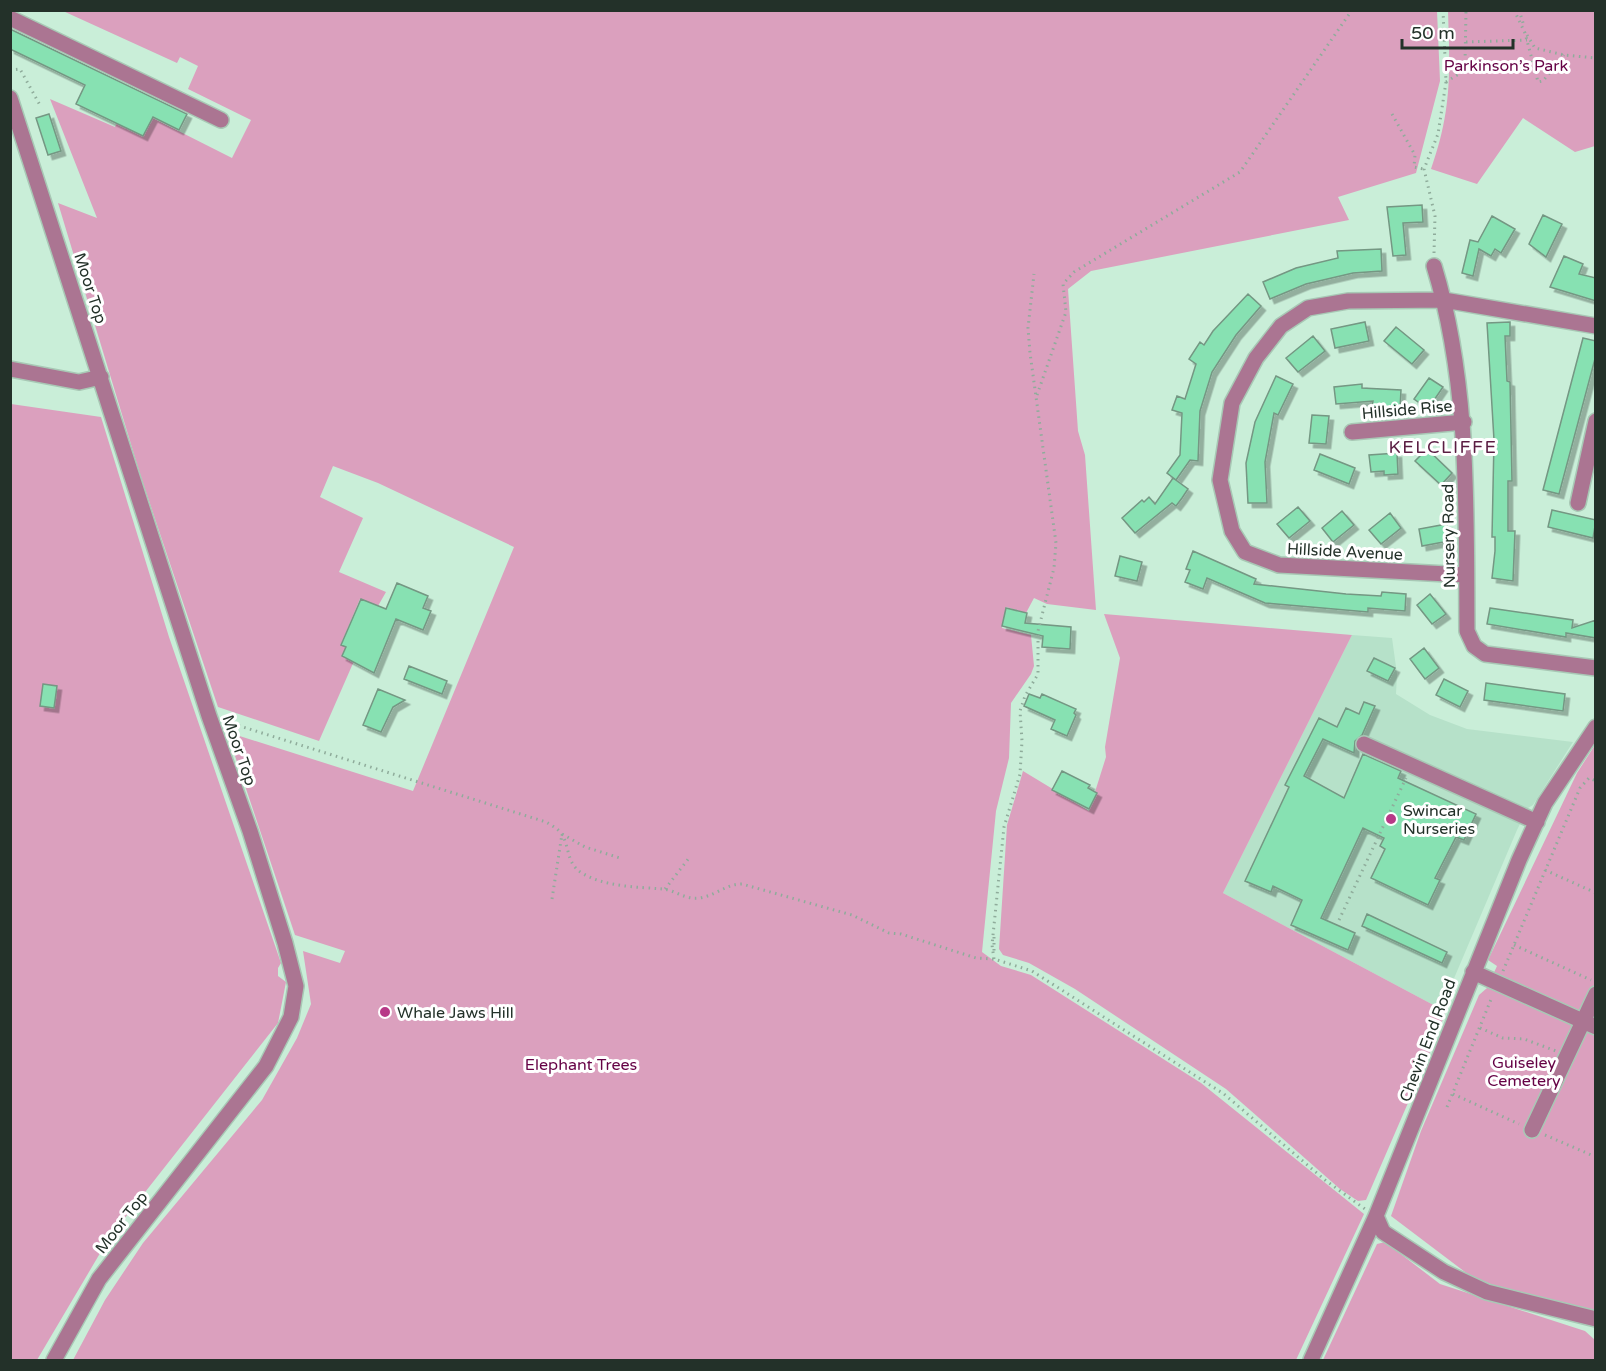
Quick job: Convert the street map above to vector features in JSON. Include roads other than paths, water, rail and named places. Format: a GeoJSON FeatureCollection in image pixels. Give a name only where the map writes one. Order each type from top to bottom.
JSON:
{"type":"FeatureCollection","features":[{"type":"Feature","properties":{"kind":"street"},"geometry":{"type":"LineString","coordinates":[[10,18],[221,120]]}},
{"type":"Feature","properties":{"kind":"street","name":"Moor Top"},"geometry":{"type":"LineString","coordinates":[[10,98],[209,716],[250,831],[296,986],[291,1017],[266,1066],[99,1279],[54,1360]]}},
{"type":"Feature","properties":{"kind":"street","name":"Nursery Road"},"geometry":{"type":"LineString","coordinates":[[1434,266],[1444,300],[1464,422],[1467,631],[1474,646],[1485,654],[1596,668]]}},
{"type":"Feature","properties":{"kind":"street","name":"Hillside Avenue"},"geometry":{"type":"LineString","coordinates":[[1467,575],[1279,566],[1245,552],[1232,531],[1220,480],[1232,403],[1256,358],[1281,326],[1308,308],[1348,301],[1444,300],[1596,326]]}},
{"type":"Feature","properties":{"kind":"street"},"geometry":{"type":"LineString","coordinates":[[10,369],[79,382],[101,377]]}},
{"type":"Feature","properties":{"kind":"street"},"geometry":{"type":"LineString","coordinates":[[1578,504],[1596,421]]}},
{"type":"Feature","properties":{"kind":"street","name":"Hillside Rise"},"geometry":{"type":"LineString","coordinates":[[1352,432],[1464,422]]}},
{"type":"Feature","properties":{"kind":"street","name":"Chevin End Road"},"geometry":{"type":"LineString","coordinates":[[1311,1360],[1376,1216],[1473,972],[1537,822],[1591,733]]}},
{"type":"Feature","properties":{"kind":"street"},"geometry":{"type":"LineString","coordinates":[[1364,744],[1537,822]]}},
{"type":"Feature","properties":{"kind":"street"},"geometry":{"type":"LineString","coordinates":[[1473,972],[1589,1024]]}},
{"type":"Feature","properties":{"kind":"street"},"geometry":{"type":"LineString","coordinates":[[1533,1130],[1569,1056],[1589,1024],[1596,994]]}},
{"type":"Feature","properties":{"kind":"street"},"geometry":{"type":"LineString","coordinates":[[1376,1216],[1383,1232],[1444,1272],[1487,1292],[1596,1319]]}},
{"type":"Feature","properties":{"kind":"place","name":"Swincar Nurseries"},"geometry":{"type":"Point","coordinates":[1391,819]}},
{"type":"Feature","properties":{"kind":"place","name":"Whale Jaws Hill"},"geometry":{"type":"Point","coordinates":[385,1012]}},
{"type":"Feature","properties":{"kind":"district","name":"KELCLIFFE"},"geometry":{"type":"Point","coordinates":[1443,447]}},
{"type":"Feature","properties":{"kind":"park label","name":"Parkinson’s Park"},"geometry":{"type":"Point","coordinates":[1506,65]}},
{"type":"Feature","properties":{"kind":"park label","name":"Elephant Trees"},"geometry":{"type":"Point","coordinates":[581,1064]}},
{"type":"Feature","properties":{"kind":"park label","name":"Guiseley Cemetery"},"geometry":{"type":"Point","coordinates":[1524,1071]}}]}
